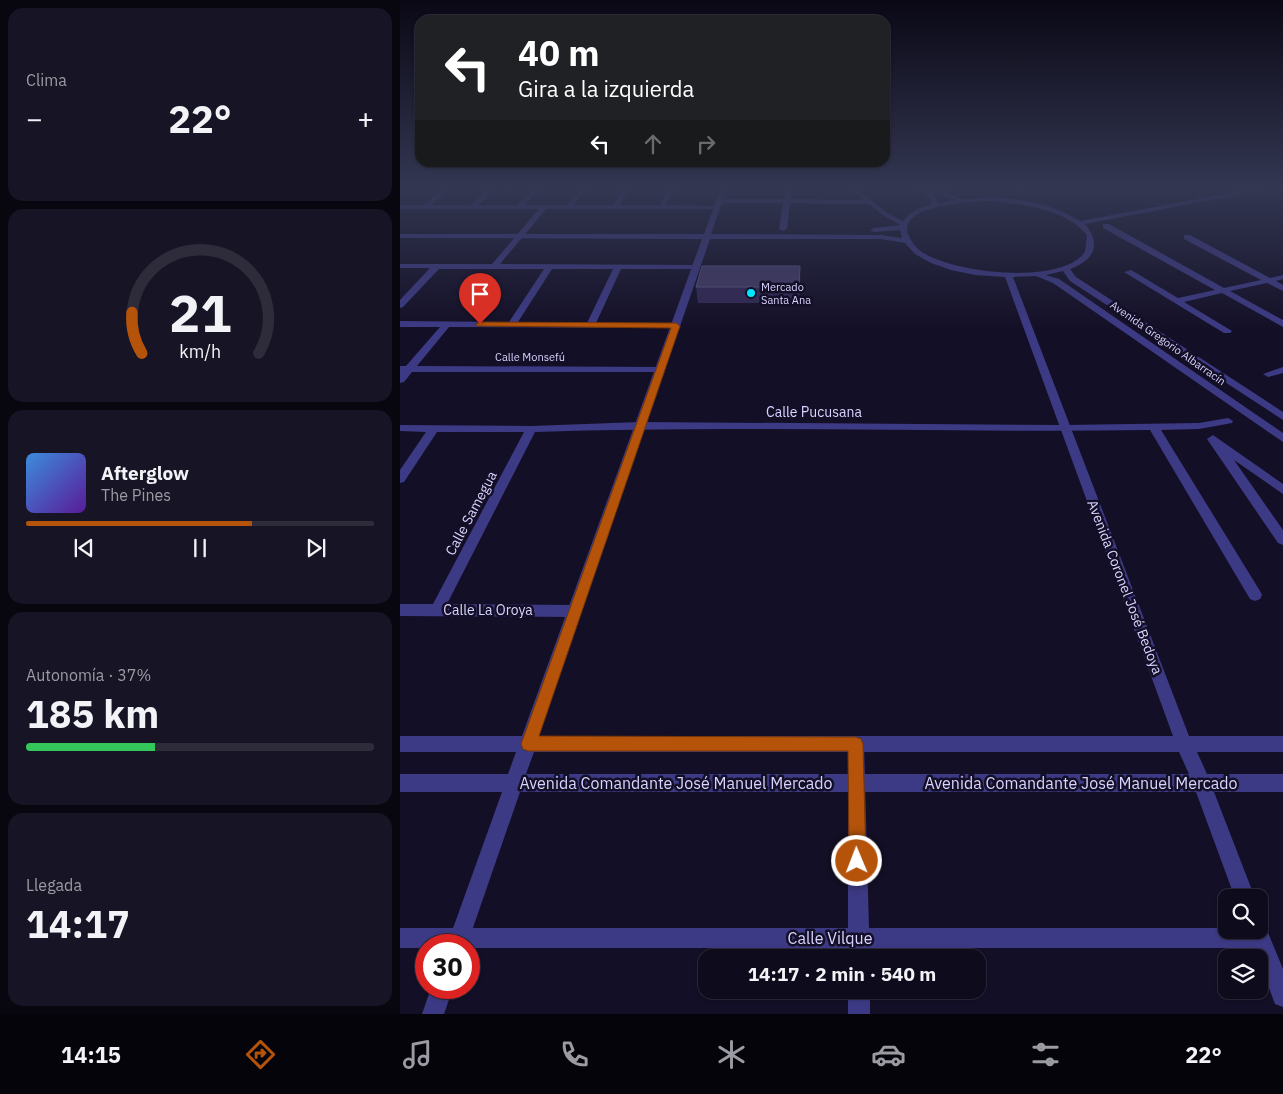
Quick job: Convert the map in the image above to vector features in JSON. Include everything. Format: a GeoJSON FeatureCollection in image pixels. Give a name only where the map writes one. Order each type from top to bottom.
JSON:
{"type":"FeatureCollection","features":[{"type":"Feature","properties":{"kind":"street"},"geometry":{"type":"LineString","coordinates":[[400,236],[551,235]]}},
{"type":"Feature","properties":{"kind":"street"},"geometry":{"type":"LineString","coordinates":[[461,934],[707,235]]}},
{"type":"Feature","properties":{"kind":"street"},"geometry":{"type":"LineString","coordinates":[[822,235],[880,237],[906,241],[919,253],[939,263],[976,273],[1008,275],[1037,274],[1065,268],[1078,262],[1087,255],[1091,248],[1091,239],[1088,235]]}},
{"type":"Feature","properties":{"kind":"street"},"geometry":{"type":"LineString","coordinates":[[905,235],[906,241]]}},
{"type":"Feature","properties":{"kind":"street"},"geometry":{"type":"LineString","coordinates":[[1123,235],[1283,324]]}},
{"type":"Feature","properties":{"kind":"street"},"geometry":{"type":"LineString","coordinates":[[494,266],[519,236]]}},
{"type":"Feature","properties":{"kind":"street"},"geometry":{"type":"LineString","coordinates":[[1187,237],[1283,288]]}},
{"type":"Feature","properties":{"kind":"street"},"geometry":{"type":"LineString","coordinates":[[400,266],[696,266]]}},
{"type":"Feature","properties":{"kind":"street"},"geometry":{"type":"LineString","coordinates":[[400,305],[437,266]]}},
{"type":"Feature","properties":{"kind":"street"},"geometry":{"type":"LineString","coordinates":[[512,325],[550,266]]}},
{"type":"Feature","properties":{"kind":"street"},"geometry":{"type":"LineString","coordinates":[[590,325],[619,266]]}},
{"type":"Feature","properties":{"kind":"street","name":"Avenida Gregorio Albarracín"},"geometry":{"type":"LineString","coordinates":[[1065,268],[1073,279],[1283,417]]}},
{"type":"Feature","properties":{"kind":"street"},"geometry":{"type":"LineString","coordinates":[[1128,272],[1227,331]]}},
{"type":"Feature","properties":{"kind":"street","name":"Avenida Gregorio Albarracín"},"geometry":{"type":"LineString","coordinates":[[1037,274],[1056,281],[1283,438]]}},
{"type":"Feature","properties":{"kind":"street","name":"Avenida Coronel José Bedoya"},"geometry":{"type":"LineString","coordinates":[[1008,275],[1184,744],[1202,783],[1242,889]]}},
{"type":"Feature","properties":{"kind":"street"},"geometry":{"type":"LineString","coordinates":[[1177,301],[1283,277]]}},
{"type":"Feature","properties":{"kind":"street"},"geometry":{"type":"LineString","coordinates":[[400,324],[676,326]]}},
{"type":"Feature","properties":{"kind":"street"},"geometry":{"type":"LineString","coordinates":[[400,380],[405,369],[447,324]]}},
{"type":"Feature","properties":{"kind":"street","name":"Calle Monsefú"},"geometry":{"type":"LineString","coordinates":[[405,369],[660,370]]}},
{"type":"Feature","properties":{"kind":"street"},"geometry":{"type":"LineString","coordinates":[[1268,374],[1283,370]]}},
{"type":"Feature","properties":{"kind":"street","name":"Calle Pucusana"},"geometry":{"type":"LineString","coordinates":[[400,428],[531,429],[640,426],[1065,428],[1199,426],[1228,421]]}},
{"type":"Feature","properties":{"kind":"street"},"geometry":{"type":"LineString","coordinates":[[1199,426],[1213,439],[1283,490]]}},
{"type":"Feature","properties":{"kind":"street"},"geometry":{"type":"LineString","coordinates":[[1154,427],[1255,595]]}},
{"type":"Feature","properties":{"kind":"street"},"geometry":{"type":"LineString","coordinates":[[400,479],[434,428]]}},
{"type":"Feature","properties":{"kind":"street","name":"Calle Samegua"},"geometry":{"type":"LineString","coordinates":[[436,610],[531,429]]}},
{"type":"Feature","properties":{"kind":"street"},"geometry":{"type":"LineString","coordinates":[[1213,439],[1283,540]]}},
{"type":"Feature","properties":{"kind":"street","name":"Calle La Oroya"},"geometry":{"type":"LineString","coordinates":[[400,610],[575,611]]}},
{"type":"Feature","properties":{"kind":"street"},"geometry":{"type":"LineString","coordinates":[[400,744],[1283,744]]}},
{"type":"Feature","properties":{"kind":"street"},"geometry":{"type":"LineString","coordinates":[[856,744],[858,948]]}},
{"type":"Feature","properties":{"kind":"street","name":"Avenida Comandante José Manuel Mercado"},"geometry":{"type":"LineString","coordinates":[[400,783],[1283,783]]}},
{"type":"Feature","properties":{"kind":"street","name":"Calle Vilque"},"geometry":{"type":"LineString","coordinates":[[480,942],[858,948],[1218,935]]}},
{"type":"Feature","properties":{"kind":"street","name":"Calle Vilque"},"geometry":{"type":"LineString","coordinates":[[400,938],[415,939]]}},
{"type":"Feature","properties":{"kind":"street"},"geometry":{"type":"LineString","coordinates":[[1260,939],[1283,996]]}},
{"type":"Feature","properties":{"kind":"street"},"geometry":{"type":"LineString","coordinates":[[433,1014],[438,999]]}},
{"type":"Feature","properties":{"kind":"street"},"geometry":{"type":"LineString","coordinates":[[859,999],[859,1014]]}},
{"type":"Feature","properties":{"kind":"building"},"geometry":{"type":"Polygon","coordinates":[[[702,266],[800,266],[799,287],[696,287],[702,266]]]}},
{"type":"Feature","properties":{"kind":"place","name":"Mercado Santa Ana"},"geometry":{"type":"Point","coordinates":[751,293]}},
{"type":"Feature","properties":{"kind":"route"},"geometry":{"type":"LineString","coordinates":[[480,324],[676,326],[528,744],[856,744],[857,861]]}}]}
